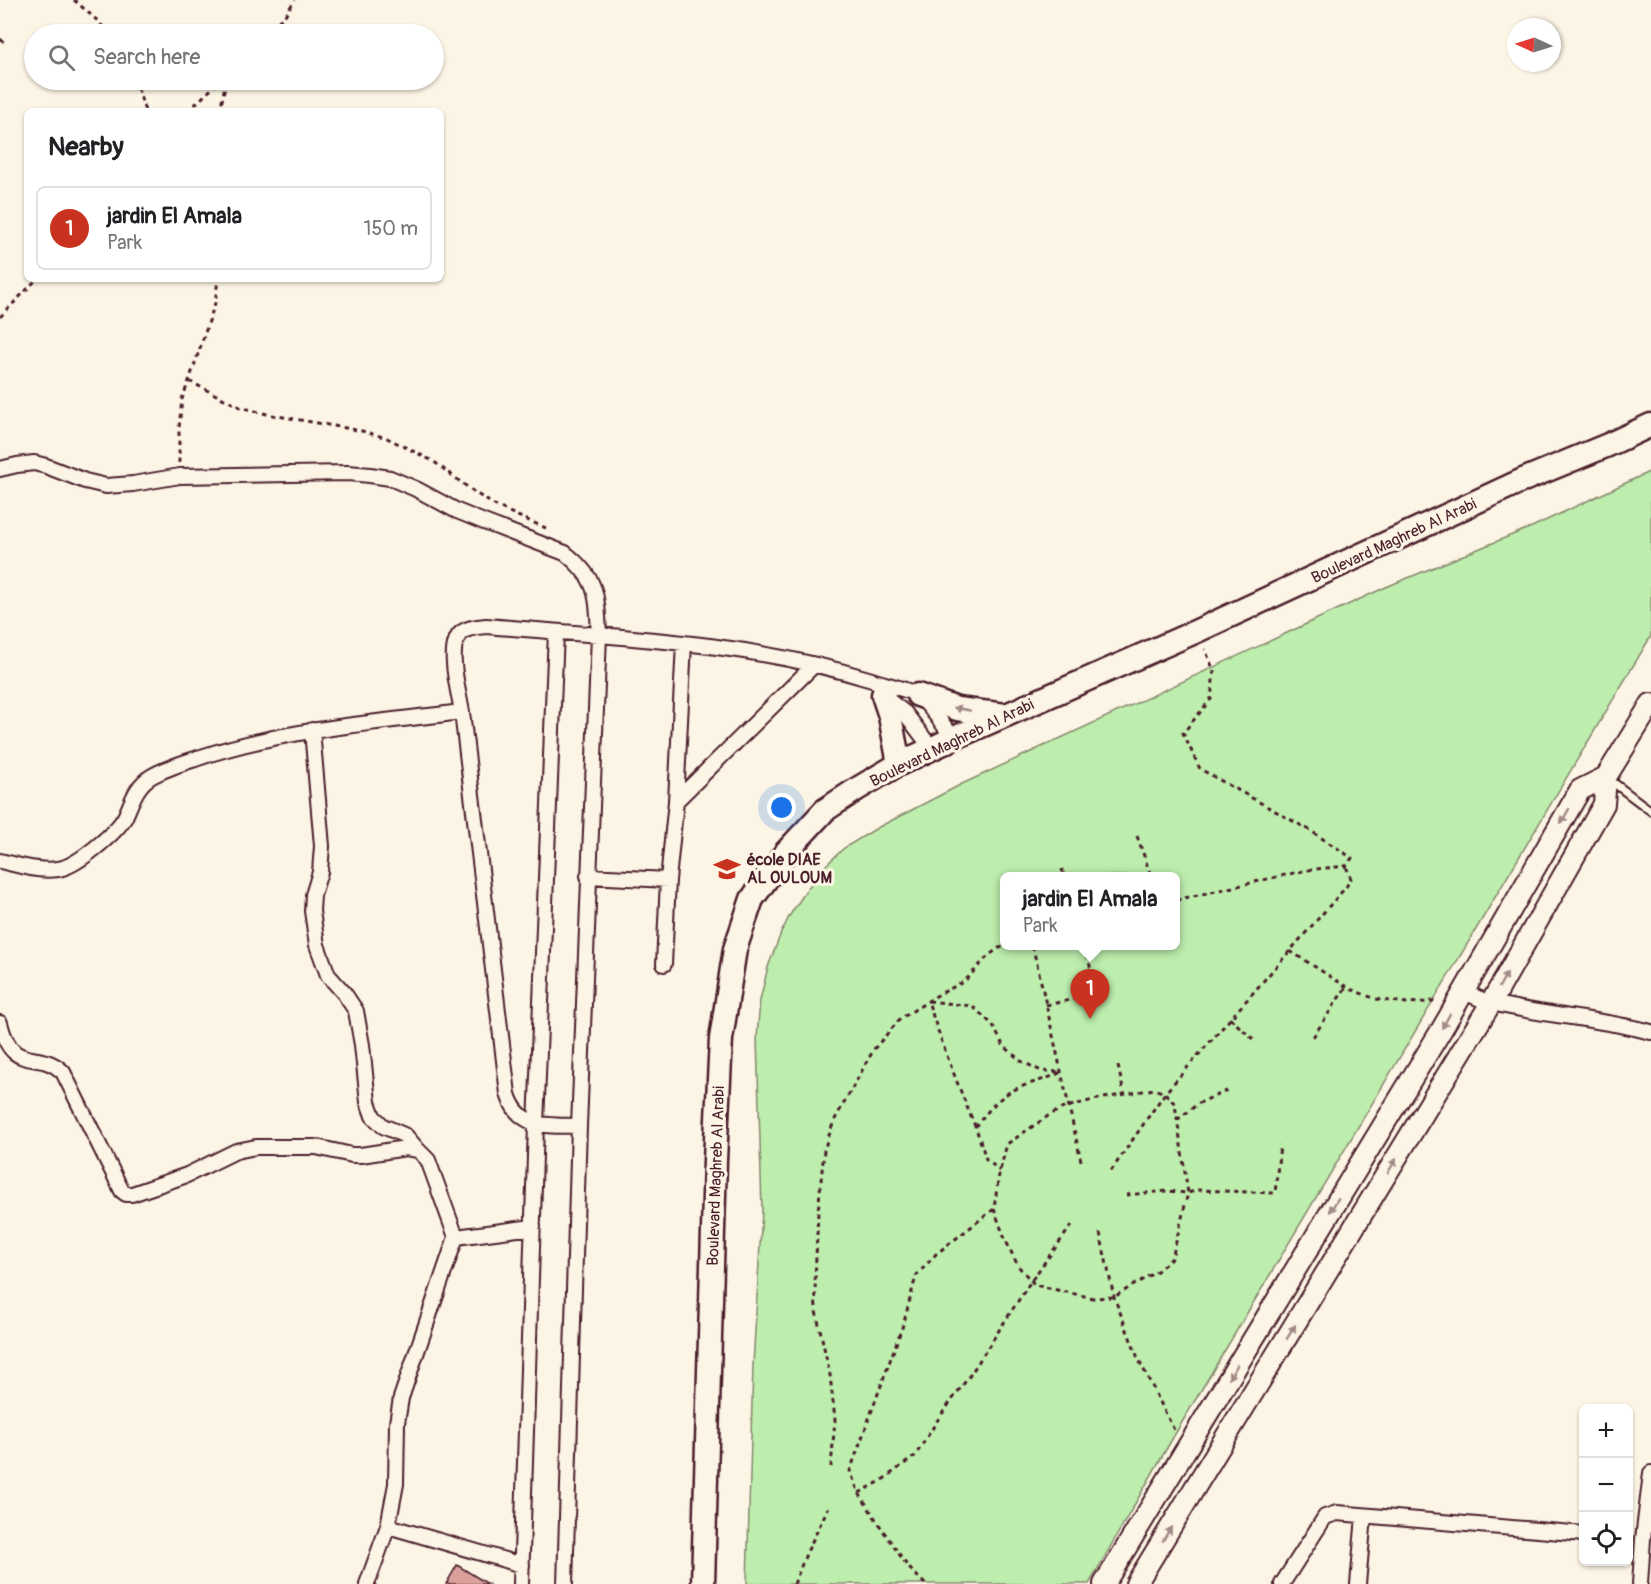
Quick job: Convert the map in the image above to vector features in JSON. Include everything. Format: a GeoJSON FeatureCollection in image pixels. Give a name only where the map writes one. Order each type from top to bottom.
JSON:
{"type":"FeatureCollection","features":[{"type":"Feature","properties":{"kind":"main road","name":"Boulevard Maghreb Al Arabi"},"geometry":{"type":"LineString","coordinates":[[703,1584],[721,1039],[735,949],[752,899],[786,852],[825,810],[899,764],[1197,631],[1523,480],[1651,425]]}},
{"type":"Feature","properties":{"kind":"main road"},"geometry":{"type":"LineString","coordinates":[[883,695],[890,716],[899,764]]}},
{"type":"Feature","properties":{"kind":"main road"},"geometry":{"type":"LineString","coordinates":[[918,695],[957,709],[1007,715]]}},
{"type":"Feature","properties":{"kind":"street"},"geometry":{"type":"LineString","coordinates":[[0,469],[34,463],[106,486],[180,476],[348,473],[390,478],[457,511],[564,553],[587,573],[595,588],[598,634],[579,1126],[565,1584]]}},
{"type":"Feature","properties":{"kind":"street"},"geometry":{"type":"LineString","coordinates":[[579,1126],[536,1125],[520,1116],[512,1106],[505,1079],[462,712],[453,659],[453,646],[461,633],[471,627],[486,626],[598,634],[744,651],[814,665],[918,695],[954,738]]}},
{"type":"Feature","properties":{"kind":"street"},"geometry":{"type":"LineString","coordinates":[[521,1584],[532,1227],[556,632]]}},
{"type":"Feature","properties":{"kind":"street"},"geometry":{"type":"LineString","coordinates":[[664,964],[668,880],[676,801],[684,643]]}},
{"type":"Feature","properties":{"kind":"street"},"geometry":{"type":"LineString","coordinates":[[676,801],[814,665]]}},
{"type":"Feature","properties":{"kind":"street"},"geometry":{"type":"LineString","coordinates":[[854,675],[905,713],[932,749]]}},
{"type":"Feature","properties":{"kind":"street"},"geometry":{"type":"LineString","coordinates":[[1136,1584],[1491,1003],[1604,804],[1606,777],[1651,704]]}},
{"type":"Feature","properties":{"kind":"street"},"geometry":{"type":"LineString","coordinates":[[0,861],[32,868],[60,869],[71,864],[117,830],[139,786],[150,777],[218,751],[312,730],[462,712]]}},
{"type":"Feature","properties":{"kind":"street"},"geometry":{"type":"LineString","coordinates":[[312,730],[322,846],[320,872],[312,911],[317,945],[328,975],[356,1011],[368,1102],[373,1116],[382,1126],[406,1136],[428,1160],[456,1237],[401,1398],[397,1422],[396,1484],[388,1526],[367,1584]]}},
{"type":"Feature","properties":{"kind":"street"},"geometry":{"type":"LineString","coordinates":[[1104,1584],[1442,1029],[1580,790],[1606,777]]}},
{"type":"Feature","properties":{"kind":"street"},"geometry":{"type":"LineString","coordinates":[[588,876],[668,880]]}},
{"type":"Feature","properties":{"kind":"street"},"geometry":{"type":"LineString","coordinates":[[1462,992],[1491,1003],[1651,1032]]}},
{"type":"Feature","properties":{"kind":"street"},"geometry":{"type":"LineString","coordinates":[[0,1023],[9,1046],[19,1056],[54,1064],[63,1072],[122,1191],[126,1194],[155,1187],[187,1175],[236,1151],[256,1146],[316,1147],[352,1155],[405,1148],[418,1150]]}},
{"type":"Feature","properties":{"kind":"street"},"geometry":{"type":"LineString","coordinates":[[1352,1176],[1377,1192]]}},
{"type":"Feature","properties":{"kind":"street"},"geometry":{"type":"LineString","coordinates":[[456,1237],[532,1227]]}},
{"type":"Feature","properties":{"kind":"street"},"geometry":{"type":"LineString","coordinates":[[1641,1584],[1643,1539],[1651,1473]]}},
{"type":"Feature","properties":{"kind":"street"},"geometry":{"type":"LineString","coordinates":[[1282,1584],[1325,1517],[1337,1513],[1579,1534]]}},
{"type":"Feature","properties":{"kind":"street"},"geometry":{"type":"LineString","coordinates":[[1358,1584],[1364,1516]]}},
{"type":"Feature","properties":{"kind":"street"},"geometry":{"type":"LineString","coordinates":[[388,1526],[522,1565]]}},
{"type":"Feature","properties":{"kind":"street"},"geometry":{"type":"LineString","coordinates":[[1633,1538],[1643,1539]]}},
{"type":"Feature","properties":{"kind":"lane"},"geometry":{"type":"LineString","coordinates":[[1606,777],[1651,812]]}},
{"type":"Feature","properties":{"kind":"path"},"geometry":{"type":"LineString","coordinates":[[74,0],[100,24]]}},
{"type":"Feature","properties":{"kind":"path"},"geometry":{"type":"LineString","coordinates":[[276,24],[295,0]]}},
{"type":"Feature","properties":{"kind":"path"},"geometry":{"type":"LineString","coordinates":[[0,39],[5,43]]}},
{"type":"Feature","properties":{"kind":"path"},"geometry":{"type":"LineString","coordinates":[[138,90],[144,108]]}},
{"type":"Feature","properties":{"kind":"path"},"geometry":{"type":"LineString","coordinates":[[191,108],[210,90]]}},
{"type":"Feature","properties":{"kind":"path"},"geometry":{"type":"LineString","coordinates":[[221,108],[224,90]]}},
{"type":"Feature","properties":{"kind":"path"},"geometry":{"type":"LineString","coordinates":[[0,317],[34,282]]}},
{"type":"Feature","properties":{"kind":"path"},"geometry":{"type":"LineString","coordinates":[[180,476],[178,428],[182,399],[215,303],[218,282]]}},
{"type":"Feature","properties":{"kind":"path"},"geometry":{"type":"LineString","coordinates":[[189,381],[240,407],[362,431],[408,447],[433,461],[494,505],[557,534],[563,542],[564,553]]}},
{"type":"Feature","properties":{"kind":"path"},"geometry":{"type":"LineString","coordinates":[[1180,899],[1307,870],[1346,866],[1352,858],[1311,831],[1200,769],[1183,733],[1211,699],[1214,671],[1197,631]]}},
{"type":"Feature","properties":{"kind":"path"},"geometry":{"type":"LineString","coordinates":[[1137,836],[1150,872]]}},
{"type":"Feature","properties":{"kind":"path"},"geometry":{"type":"LineString","coordinates":[[1111,1171],[1165,1093],[1346,887],[1351,879],[1346,866]]}},
{"type":"Feature","properties":{"kind":"path"},"geometry":{"type":"LineString","coordinates":[[831,1467],[835,1420],[830,1375],[816,1311],[815,1280],[824,1150],[834,1121],[874,1050],[900,1019],[965,981],[988,956],[1000,948]]}},
{"type":"Feature","properties":{"kind":"path"},"geometry":{"type":"LineString","coordinates":[[1033,950],[1082,1165]]}},
{"type":"Feature","properties":{"kind":"path"},"geometry":{"type":"LineString","coordinates":[[1085,950],[1091,969]]}},
{"type":"Feature","properties":{"kind":"path"},"geometry":{"type":"LineString","coordinates":[[1290,951],[1346,987],[1376,999],[1407,1003],[1429,1002],[1462,992]]}},
{"type":"Feature","properties":{"kind":"path"},"geometry":{"type":"LineString","coordinates":[[1313,1038],[1346,987]]}},
{"type":"Feature","properties":{"kind":"path"},"geometry":{"type":"LineString","coordinates":[[1046,1005],[1075,999]]}},
{"type":"Feature","properties":{"kind":"path"},"geometry":{"type":"LineString","coordinates":[[928,1001],[972,1006],[992,1024],[1003,1044],[1020,1061],[1041,1071],[1061,1072]]}},
{"type":"Feature","properties":{"kind":"path"},"geometry":{"type":"LineString","coordinates":[[928,1001],[986,1159],[1000,1171]]}},
{"type":"Feature","properties":{"kind":"path"},"geometry":{"type":"LineString","coordinates":[[1230,1018],[1255,1041]]}},
{"type":"Feature","properties":{"kind":"path"},"geometry":{"type":"LineString","coordinates":[[1118,1066],[1124,1094]]}},
{"type":"Feature","properties":{"kind":"path"},"geometry":{"type":"LineString","coordinates":[[975,1127],[1008,1093],[1061,1072]]}},
{"type":"Feature","properties":{"kind":"path"},"geometry":{"type":"LineString","coordinates":[[1154,1089],[1165,1093],[1175,1104],[1188,1193],[1172,1258],[1157,1271],[1114,1297],[1093,1298],[1035,1285],[1018,1266],[994,1209],[1007,1144],[1048,1116],[1068,1106],[1124,1094],[1154,1089]]}},
{"type":"Feature","properties":{"kind":"path"},"geometry":{"type":"LineString","coordinates":[[1178,1120],[1200,1103],[1229,1090]]}},
{"type":"Feature","properties":{"kind":"path"},"geometry":{"type":"LineString","coordinates":[[1126,1194],[1167,1191],[1188,1193],[1198,1190],[1275,1193],[1280,1145]]}},
{"type":"Feature","properties":{"kind":"path"},"geometry":{"type":"LineString","coordinates":[[925,1584],[908,1568],[859,1493],[850,1472],[904,1322],[916,1276],[936,1254],[994,1209]]}},
{"type":"Feature","properties":{"kind":"path"},"geometry":{"type":"LineString","coordinates":[[859,1493],[881,1481],[915,1456],[1031,1281],[1072,1225]]}},
{"type":"Feature","properties":{"kind":"path"},"geometry":{"type":"LineString","coordinates":[[1100,1233],[1114,1297],[1138,1358],[1184,1452]]}},
{"type":"Feature","properties":{"kind":"path"},"geometry":{"type":"LineString","coordinates":[[794,1584],[828,1508]]}},
{"type":"Feature","properties":{"kind":"green space"},"geometry":{"type":"Polygon","coordinates":[[[1651,471],[1651,636],[1175,1434],[1089,1584],[747,1584],[753,1365],[762,1211],[757,1038],[760,1000],[768,967],[790,915],[825,866],[844,848],[877,828],[962,784],[1386,587],[1534,526],[1651,471]]]}},
{"type":"Feature","properties":{"kind":"building"},"geometry":{"type":"Polygon","coordinates":[[[457,1565],[488,1584],[446,1584],[457,1565]]]}},
{"type":"Feature","properties":{"kind":"place","name":"école DIAE AL OULOUM"},"geometry":{"type":"Point","coordinates":[727,869]}},
{"type":"Feature","properties":{"kind":"place","name":"jardin El Amala"},"geometry":{"type":"Point","coordinates":[1090,1019]}}]}
